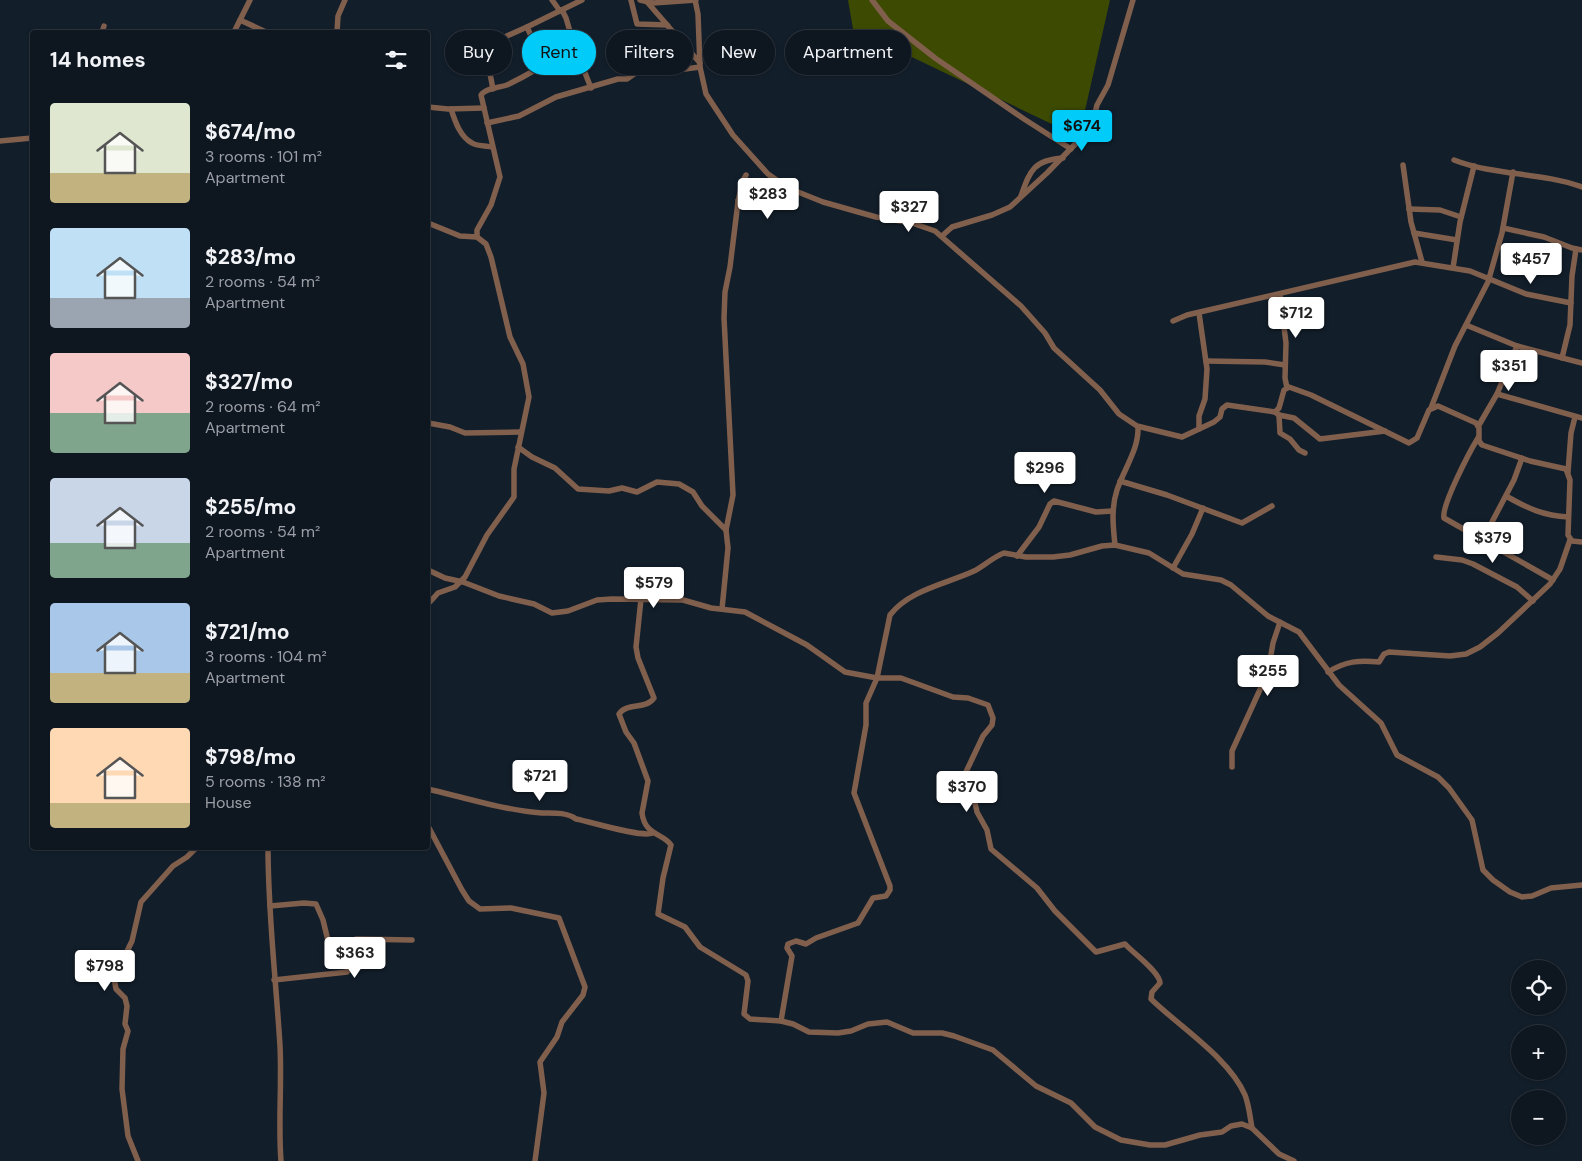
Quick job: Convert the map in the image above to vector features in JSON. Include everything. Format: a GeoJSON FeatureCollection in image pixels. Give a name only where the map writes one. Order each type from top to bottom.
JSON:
{"type":"FeatureCollection","features":[{"type":"Feature","properties":{"kind":"street"},"geometry":{"type":"LineString","coordinates":[[235,30],[250,0]]}},
{"type":"Feature","properties":{"kind":"street"},"geometry":{"type":"LineString","coordinates":[[337,30],[338,16],[345,0]]}},
{"type":"Feature","properties":{"kind":"street"},"geometry":{"type":"LineString","coordinates":[[552,0],[566,18],[574,45],[591,88]]}},
{"type":"Feature","properties":{"kind":"street"},"geometry":{"type":"LineString","coordinates":[[493,89],[486,53],[495,50],[498,40],[582,0]]}},
{"type":"Feature","properties":{"kind":"street"},"geometry":{"type":"LineString","coordinates":[[631,0],[636,24],[668,26]]}},
{"type":"Feature","properties":{"kind":"street"},"geometry":{"type":"LineString","coordinates":[[640,0],[648,3],[695,0],[698,14],[700,65],[706,94],[733,135],[762,168],[788,188],[823,202],[876,217],[924,226],[942,236],[967,261],[1021,306],[1054,348],[1100,390],[1119,414],[1138,427],[1180,437],[1218,419],[1222,409],[1227,405],[1277,413],[1294,418],[1320,439],[1385,431]]}},
{"type":"Feature","properties":{"kind":"street"},"geometry":{"type":"LineString","coordinates":[[872,0],[888,21],[929,54],[1032,125],[1071,148]]}},
{"type":"Feature","properties":{"kind":"street"},"geometry":{"type":"LineString","coordinates":[[942,236],[954,226],[1008,209],[1063,158],[1092,125],[1096,109],[1108,85],[1133,0]]}},
{"type":"Feature","properties":{"kind":"street"},"geometry":{"type":"LineString","coordinates":[[648,3],[700,65]]}},
{"type":"Feature","properties":{"kind":"street"},"geometry":{"type":"LineString","coordinates":[[240,20],[262,30]]}},
{"type":"Feature","properties":{"kind":"street"},"geometry":{"type":"LineString","coordinates":[[103,30],[104,26]]}},
{"type":"Feature","properties":{"kind":"street"},"geometry":{"type":"LineString","coordinates":[[477,237],[477,230],[487,214],[500,177],[481,95],[486,91],[529,74],[542,65],[527,27]]}},
{"type":"Feature","properties":{"kind":"street"},"geometry":{"type":"LineString","coordinates":[[487,123],[519,116],[556,97],[618,79],[627,79],[643,68],[685,69],[700,65]]}},
{"type":"Feature","properties":{"kind":"street"},"geometry":{"type":"LineString","coordinates":[[430,107],[451,109],[484,108]]}},
{"type":"Feature","properties":{"kind":"street"},"geometry":{"type":"LineString","coordinates":[[451,109],[458,126],[470,142],[492,146]]}},
{"type":"Feature","properties":{"kind":"street"},"geometry":{"type":"LineString","coordinates":[[0,141],[30,138]]}},
{"type":"Feature","properties":{"kind":"street"},"geometry":{"type":"LineString","coordinates":[[1021,197],[1028,177],[1034,167],[1052,159],[1063,158]]}},
{"type":"Feature","properties":{"kind":"street"},"geometry":{"type":"LineString","coordinates":[[1454,160],[1474,166],[1554,179],[1582,187]]}},
{"type":"Feature","properties":{"kind":"street"},"geometry":{"type":"LineString","coordinates":[[1404,165],[1409,209],[1422,262]]}},
{"type":"Feature","properties":{"kind":"street"},"geometry":{"type":"LineString","coordinates":[[1453,268],[1461,217],[1474,166]]}},
{"type":"Feature","properties":{"kind":"street"},"geometry":{"type":"LineString","coordinates":[[1305,453],[1296,448],[1290,439],[1280,433],[1277,413],[1282,393],[1287,388],[1293,388],[1311,395],[1403,441],[1412,442],[1417,438],[1432,408],[1455,346],[1488,279],[1503,228],[1513,172]]}},
{"type":"Feature","properties":{"kind":"street"},"geometry":{"type":"LineString","coordinates":[[722,610],[728,548],[726,530],[733,495],[724,318],[738,200],[746,175]]}},
{"type":"Feature","properties":{"kind":"street"},"geometry":{"type":"LineString","coordinates":[[738,200],[768,210],[779,192],[788,188]]}},
{"type":"Feature","properties":{"kind":"street"},"geometry":{"type":"LineString","coordinates":[[1409,209],[1440,210],[1461,217]]}},
{"type":"Feature","properties":{"kind":"street"},"geometry":{"type":"LineString","coordinates":[[430,224],[460,236],[477,237],[484,240],[490,252],[510,337],[524,364],[529,397],[514,469],[514,496],[487,535],[472,566],[461,581],[455,587],[438,593],[430,602]]}},
{"type":"Feature","properties":{"kind":"street"},"geometry":{"type":"LineString","coordinates":[[1503,228],[1579,249],[1571,303],[1569,336],[1562,358]]}},
{"type":"Feature","properties":{"kind":"street"},"geometry":{"type":"LineString","coordinates":[[1414,233],[1457,240]]}},
{"type":"Feature","properties":{"kind":"street"},"geometry":{"type":"LineString","coordinates":[[1174,320],[1408,263],[1422,262],[1476,273],[1526,294],[1571,303]]}},
{"type":"Feature","properties":{"kind":"street"},"geometry":{"type":"LineString","coordinates":[[1280,295],[1286,343],[1287,388]]}},
{"type":"Feature","properties":{"kind":"street"},"geometry":{"type":"LineString","coordinates":[[1198,429],[1199,416],[1205,398],[1206,361],[1199,313]]}},
{"type":"Feature","properties":{"kind":"street"},"geometry":{"type":"LineString","coordinates":[[1466,324],[1517,346],[1582,363]]}},
{"type":"Feature","properties":{"kind":"street"},"geometry":{"type":"LineString","coordinates":[[1517,346],[1497,394],[1479,425],[1478,438],[1457,479],[1443,516],[1447,521],[1553,580]]}},
{"type":"Feature","properties":{"kind":"street"},"geometry":{"type":"LineString","coordinates":[[1206,361],[1265,362],[1285,365]]}},
{"type":"Feature","properties":{"kind":"street"},"geometry":{"type":"LineString","coordinates":[[1497,394],[1582,418]]}},
{"type":"Feature","properties":{"kind":"street"},"geometry":{"type":"LineString","coordinates":[[1432,408],[1442,408],[1479,425]]}},
{"type":"Feature","properties":{"kind":"street"},"geometry":{"type":"LineString","coordinates":[[1328,672],[1339,666],[1357,661],[1379,662],[1384,654],[1389,652],[1445,656],[1466,654],[1491,639],[1533,601],[1553,580],[1563,561],[1570,540],[1568,536],[1568,472],[1574,417]]}},
{"type":"Feature","properties":{"kind":"street"},"geometry":{"type":"LineString","coordinates":[[430,423],[450,427],[465,434],[521,432]]}},
{"type":"Feature","properties":{"kind":"street"},"geometry":{"type":"LineString","coordinates":[[1115,545],[1112,511],[1120,482],[1136,442],[1138,427]]}},
{"type":"Feature","properties":{"kind":"street"},"geometry":{"type":"LineString","coordinates":[[1478,438],[1482,445],[1544,466],[1563,468],[1568,472]]}},
{"type":"Feature","properties":{"kind":"street"},"geometry":{"type":"LineString","coordinates":[[518,448],[555,468],[578,489],[609,491],[622,488],[637,492],[657,482],[678,484],[693,492],[702,506],[726,530]]}},
{"type":"Feature","properties":{"kind":"street"},"geometry":{"type":"LineString","coordinates":[[1482,541],[1506,496],[1522,458]]}},
{"type":"Feature","properties":{"kind":"street"},"geometry":{"type":"LineString","coordinates":[[1120,482],[1150,490],[1243,523],[1272,506]]}},
{"type":"Feature","properties":{"kind":"street"},"geometry":{"type":"LineString","coordinates":[[1506,496],[1536,512],[1568,517]]}},
{"type":"Feature","properties":{"kind":"street"},"geometry":{"type":"LineString","coordinates":[[1017,556],[1039,527],[1050,504],[1054,501],[1096,512],[1112,511]]}},
{"type":"Feature","properties":{"kind":"street"},"geometry":{"type":"LineString","coordinates":[[1173,568],[1192,534],[1203,508]]}},
{"type":"Feature","properties":{"kind":"street"},"geometry":{"type":"LineString","coordinates":[[1570,540],[1582,542]]}},
{"type":"Feature","properties":{"kind":"street"},"geometry":{"type":"LineString","coordinates":[[781,1021],[792,956],[787,948],[788,944],[796,941],[806,944],[816,938],[857,924],[873,898],[886,896],[890,890],[875,850],[874,840],[854,793],[866,725],[866,703],[877,678],[888,619],[895,608],[916,594],[972,572],[1003,553],[1017,556],[1053,557],[1115,545],[1150,553],[1183,574],[1226,582],[1260,611],[1301,635],[1343,689],[1381,723],[1395,752],[1400,757],[1438,777],[1453,793],[1472,820],[1483,870],[1493,880],[1510,892],[1522,897],[1532,896],[1551,888],[1582,885]]}},
{"type":"Feature","properties":{"kind":"street"},"geometry":{"type":"LineString","coordinates":[[1436,557],[1462,560],[1473,564],[1518,587],[1533,601]]}},
{"type":"Feature","properties":{"kind":"street"},"geometry":{"type":"LineString","coordinates":[[430,571],[444,578],[461,581],[499,596],[534,604],[552,613],[568,611],[597,600],[641,599],[683,600],[722,610],[745,612],[807,645],[845,672],[877,678],[901,678],[914,681],[935,691],[953,697],[968,698],[990,707],[994,718],[992,725],[983,736],[965,774],[953,787],[961,793],[973,794],[978,812],[987,830],[991,849],[1037,888],[1055,911],[1096,952],[1125,944],[1160,977],[1160,983],[1152,992],[1151,999],[1206,1046],[1237,1082],[1247,1099],[1252,1128]]}},
{"type":"Feature","properties":{"kind":"street"},"geometry":{"type":"LineString","coordinates":[[641,599],[636,646],[638,658],[654,698],[650,702],[623,709],[619,714],[626,732],[634,743],[648,781],[642,816],[652,833],[671,845],[663,878],[658,914],[685,927],[700,947],[747,976],[744,1014],[750,1019],[781,1021],[793,1024],[809,1032],[833,1034],[851,1031],[868,1024],[887,1022],[913,1033],[942,1033],[967,1039],[999,1054],[1036,1086],[1071,1103],[1095,1127],[1128,1142],[1150,1146],[1165,1145],[1200,1135],[1222,1132],[1238,1124],[1252,1128],[1278,1154],[1294,1161]]}},
{"type":"Feature","properties":{"kind":"street"},"geometry":{"type":"LineString","coordinates":[[1232,767],[1232,751],[1268,672],[1273,643],[1280,622]]}},
{"type":"Feature","properties":{"kind":"street"},"geometry":{"type":"LineString","coordinates":[[430,789],[533,812],[570,815],[576,819],[636,833],[648,835],[652,833]]}},
{"type":"Feature","properties":{"kind":"street"},"geometry":{"type":"LineString","coordinates":[[430,830],[462,890],[469,901],[480,909],[511,908],[559,918],[584,985],[583,996],[562,1022],[557,1037],[540,1062],[544,1093],[535,1161]]}},
{"type":"Feature","properties":{"kind":"street"},"geometry":{"type":"LineString","coordinates":[[138,1161],[128,1136],[122,1094],[122,1057],[127,1036],[125,1021],[127,1006],[125,998],[116,989],[114,978],[132,941],[141,902],[173,866],[194,850]]}},
{"type":"Feature","properties":{"kind":"street"},"geometry":{"type":"LineString","coordinates":[[268,850],[274,980],[280,1046],[282,1107],[279,1141],[281,1161]]}},
{"type":"Feature","properties":{"kind":"street"},"geometry":{"type":"LineString","coordinates":[[270,906],[304,903],[316,904],[323,920],[330,949],[335,952],[352,950]]}},
{"type":"Feature","properties":{"kind":"street"},"geometry":{"type":"LineString","coordinates":[[274,980],[347,972],[356,939],[412,940]]}},
{"type":"Feature","properties":{"kind":"green space"},"geometry":{"type":"Polygon","coordinates":[[[848,0],[1110,0],[1079,137],[911,57],[911,30],[853,29],[848,0]]]}}]}
